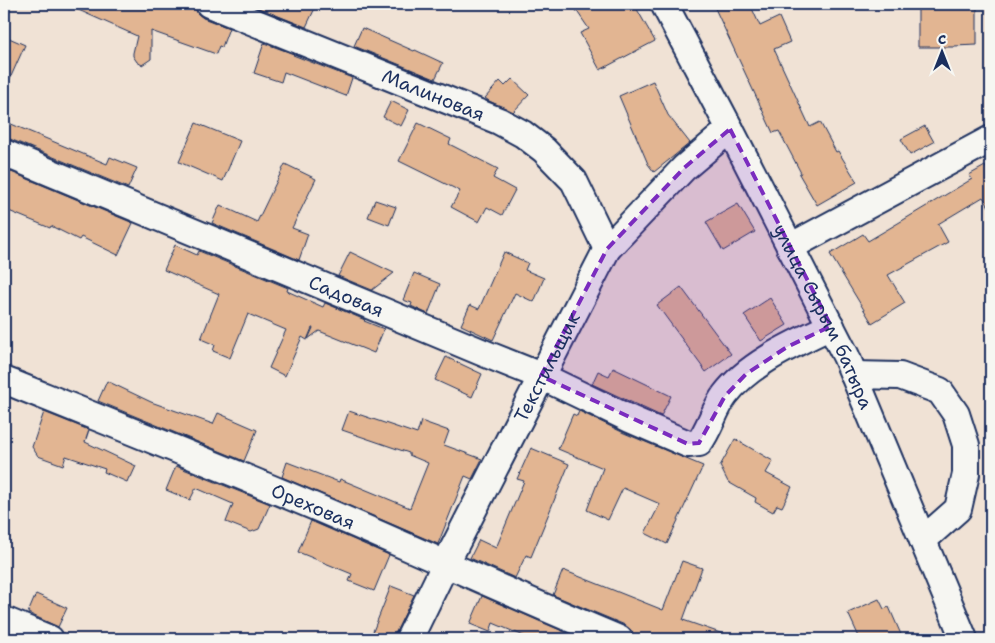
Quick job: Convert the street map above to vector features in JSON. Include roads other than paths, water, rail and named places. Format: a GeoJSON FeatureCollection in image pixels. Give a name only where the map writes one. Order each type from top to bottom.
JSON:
{"type":"FeatureCollection","features":[{"type":"Feature","properties":{"kind":"street","name":"Малиновая"},"geometry":{"type":"LineString","coordinates":[[209,4],[499,121],[524,134],[544,150],[574,181],[607,248]]}},
{"type":"Feature","properties":{"kind":"street","name":"улица Сырым батыра"},"geometry":{"type":"LineString","coordinates":[[664,4],[846,356],[964,639]]}},
{"type":"Feature","properties":{"kind":"street","name":"Текстильщик"},"geometry":{"type":"LineString","coordinates":[[409,639],[607,248],[684,168],[730,129]]}},
{"type":"Feature","properties":{"kind":"street"},"geometry":{"type":"LineString","coordinates":[[790,247],[991,139]]}},
{"type":"Feature","properties":{"kind":"street","name":"Садовая"},"geometry":{"type":"LineString","coordinates":[[4,153],[541,376],[630,419],[688,444],[699,443],[706,434],[725,396],[746,374],[787,347],[831,326]]}},
{"type":"Feature","properties":{"kind":"street"},"geometry":{"type":"LineString","coordinates":[[854,375],[900,376],[940,391],[956,414],[966,445],[966,474],[958,509],[923,540]]}},
{"type":"Feature","properties":{"kind":"street","name":"Ореховая"},"geometry":{"type":"LineString","coordinates":[[4,380],[324,510],[619,639]]}},
{"type":"Feature","properties":{"kind":"street"},"geometry":{"type":"LineString","coordinates":[[4,620],[50,639]]}}]}
